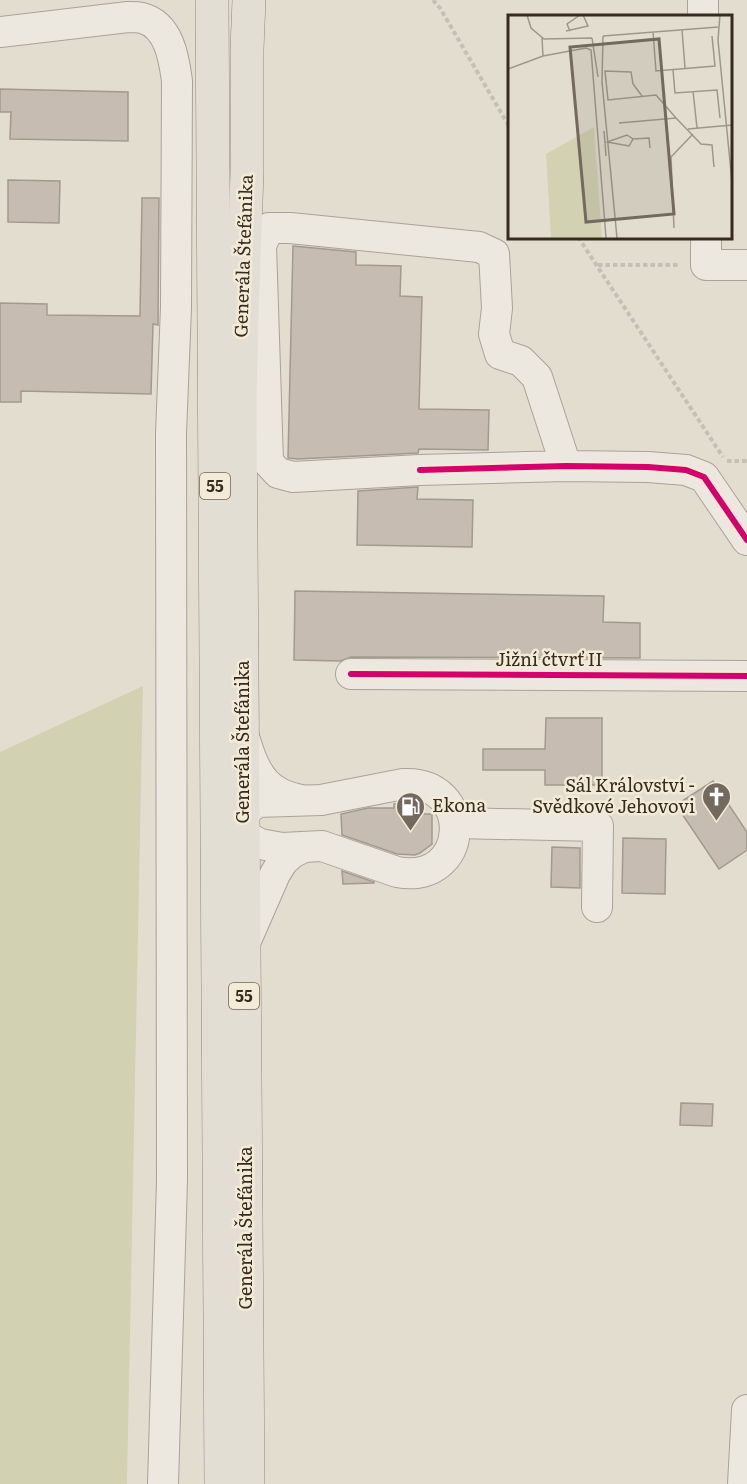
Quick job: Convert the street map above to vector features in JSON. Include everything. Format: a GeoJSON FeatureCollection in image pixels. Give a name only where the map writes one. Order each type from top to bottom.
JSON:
{"type":"FeatureCollection","features":[{"type":"Feature","properties":{"kind":"main road","name":"Generála Štefánika"},"geometry":{"type":"LineString","coordinates":[[248,1484],[231,946],[241,825],[230,734],[247,172],[249,0]]}},
{"type":"Feature","properties":{"kind":"main road","name":"Generála Štefánika"},"geometry":{"type":"LineString","coordinates":[[209,9],[230,734],[231,946],[221,1484]]}},
{"type":"Feature","properties":{"kind":"street"},"geometry":{"type":"LineString","coordinates":[[0,32],[128,17],[142,18],[152,22],[168,42],[174,59],[177,81],[176,307],[171,434],[172,1180],[163,1484]]}},
{"type":"Feature","properties":{"kind":"street"},"geometry":{"type":"LineString","coordinates":[[566,466],[537,376],[521,361],[500,354],[494,334],[497,308],[494,254],[479,247],[290,228],[269,228],[261,244],[268,462],[278,473],[293,477],[420,470],[566,466],[686,470],[704,477],[747,540]]}},
{"type":"Feature","properties":{"kind":"street"},"geometry":{"type":"LineString","coordinates":[[706,251],[747,265]]}},
{"type":"Feature","properties":{"kind":"street","name":"Jižní čtvrť II"},"geometry":{"type":"LineString","coordinates":[[351,674],[747,676]]}},
{"type":"Feature","properties":{"kind":"street"},"geometry":{"type":"LineString","coordinates":[[230,734],[249,755],[261,778],[276,791],[303,801]]}},
{"type":"Feature","properties":{"kind":"street"},"geometry":{"type":"LineString","coordinates":[[403,784],[420,785],[443,797],[451,809],[455,823],[454,842],[446,857],[429,870],[414,874],[397,872],[322,846],[282,848],[260,844],[247,837],[241,825],[251,806],[256,802],[321,801],[403,784]]}},
{"type":"Feature","properties":{"kind":"street"},"geometry":{"type":"LineString","coordinates":[[455,823],[598,826],[597,907]]}},
{"type":"Feature","properties":{"kind":"street"},"geometry":{"type":"LineString","coordinates":[[231,946],[283,861],[304,847]]}},
{"type":"Feature","properties":{"kind":"street"},"geometry":{"type":"LineString","coordinates":[[743,1484],[747,1410]]}},
{"type":"Feature","properties":{"kind":"path"},"geometry":{"type":"LineString","coordinates":[[433,0],[440,8],[508,125]]}},
{"type":"Feature","properties":{"kind":"path"},"geometry":{"type":"LineString","coordinates":[[579,238],[732,469]]}},
{"type":"Feature","properties":{"kind":"path"},"geometry":{"type":"LineString","coordinates":[[597,266],[626,264],[706,251]]}},
{"type":"Feature","properties":{"kind":"path"},"geometry":{"type":"LineString","coordinates":[[726,461],[747,461]]}},
{"type":"Feature","properties":{"kind":"green space"},"geometry":{"type":"Polygon","coordinates":[[[143,686],[127,1484],[0,1484],[0,752],[143,686]]]}},
{"type":"Feature","properties":{"kind":"building"},"geometry":{"type":"Polygon","coordinates":[[[0,89],[128,92],[128,141],[10,139],[11,112],[0,112],[0,89]]]}},
{"type":"Feature","properties":{"kind":"building"},"geometry":{"type":"Polygon","coordinates":[[[8,180],[60,181],[59,223],[8,222],[8,180]]]}},
{"type":"Feature","properties":{"kind":"building"},"geometry":{"type":"Polygon","coordinates":[[[142,198],[159,198],[158,325],[153,324],[151,394],[21,391],[21,402],[0,402],[0,303],[47,304],[47,315],[140,316],[142,198]]]}},
{"type":"Feature","properties":{"kind":"building"},"geometry":{"type":"Polygon","coordinates":[[[293,246],[356,252],[356,265],[401,266],[400,296],[422,297],[419,409],[489,410],[488,450],[419,449],[418,453],[288,458],[293,246]]]}},
{"type":"Feature","properties":{"kind":"building"},"geometry":{"type":"Polygon","coordinates":[[[418,487],[417,499],[473,500],[472,547],[357,545],[358,491],[418,487]]]}},
{"type":"Feature","properties":{"kind":"building"},"geometry":{"type":"Polygon","coordinates":[[[295,591],[604,596],[603,622],[640,623],[640,658],[351,657],[341,661],[294,660],[295,591]]]}},
{"type":"Feature","properties":{"kind":"building"},"geometry":{"type":"Polygon","coordinates":[[[546,718],[602,718],[602,785],[545,785],[545,770],[483,770],[483,749],[545,749],[546,718]]]}},
{"type":"Feature","properties":{"kind":"building"},"geometry":{"type":"Polygon","coordinates":[[[713,781],[747,832],[747,850],[719,869],[676,805],[713,781]]]}},
{"type":"Feature","properties":{"kind":"building"},"geometry":{"type":"Polygon","coordinates":[[[418,803],[422,805],[422,814],[432,814],[432,844],[420,853],[397,854],[342,835],[341,814],[368,808],[394,808],[394,804],[418,803]]]}},
{"type":"Feature","properties":{"kind":"building"},"geometry":{"type":"Polygon","coordinates":[[[623,838],[666,839],[665,894],[622,893],[623,838]]]}},
{"type":"Feature","properties":{"kind":"building"},"geometry":{"type":"Polygon","coordinates":[[[552,847],[580,848],[580,888],[551,887],[552,847]]]}},
{"type":"Feature","properties":{"kind":"building"},"geometry":{"type":"Polygon","coordinates":[[[342,871],[374,882],[374,883],[343,884],[342,871]]]}},
{"type":"Feature","properties":{"kind":"building"},"geometry":{"type":"Polygon","coordinates":[[[681,1103],[713,1104],[712,1126],[680,1125],[681,1103]]]}},
{"type":"Feature","properties":{"kind":"cycle path"},"geometry":{"type":"LineString","coordinates":[[420,470],[566,466],[686,470],[704,477],[747,540]]}},
{"type":"Feature","properties":{"kind":"cycle path"},"geometry":{"type":"LineString","coordinates":[[351,674],[747,676]]}},
{"type":"Feature","properties":{"kind":"place","name":"Sál Království - Svědkové Jehovovi"},"geometry":{"type":"Point","coordinates":[716,822]}},
{"type":"Feature","properties":{"kind":"place","name":"Ekona"},"geometry":{"type":"Point","coordinates":[411,832]}}]}
